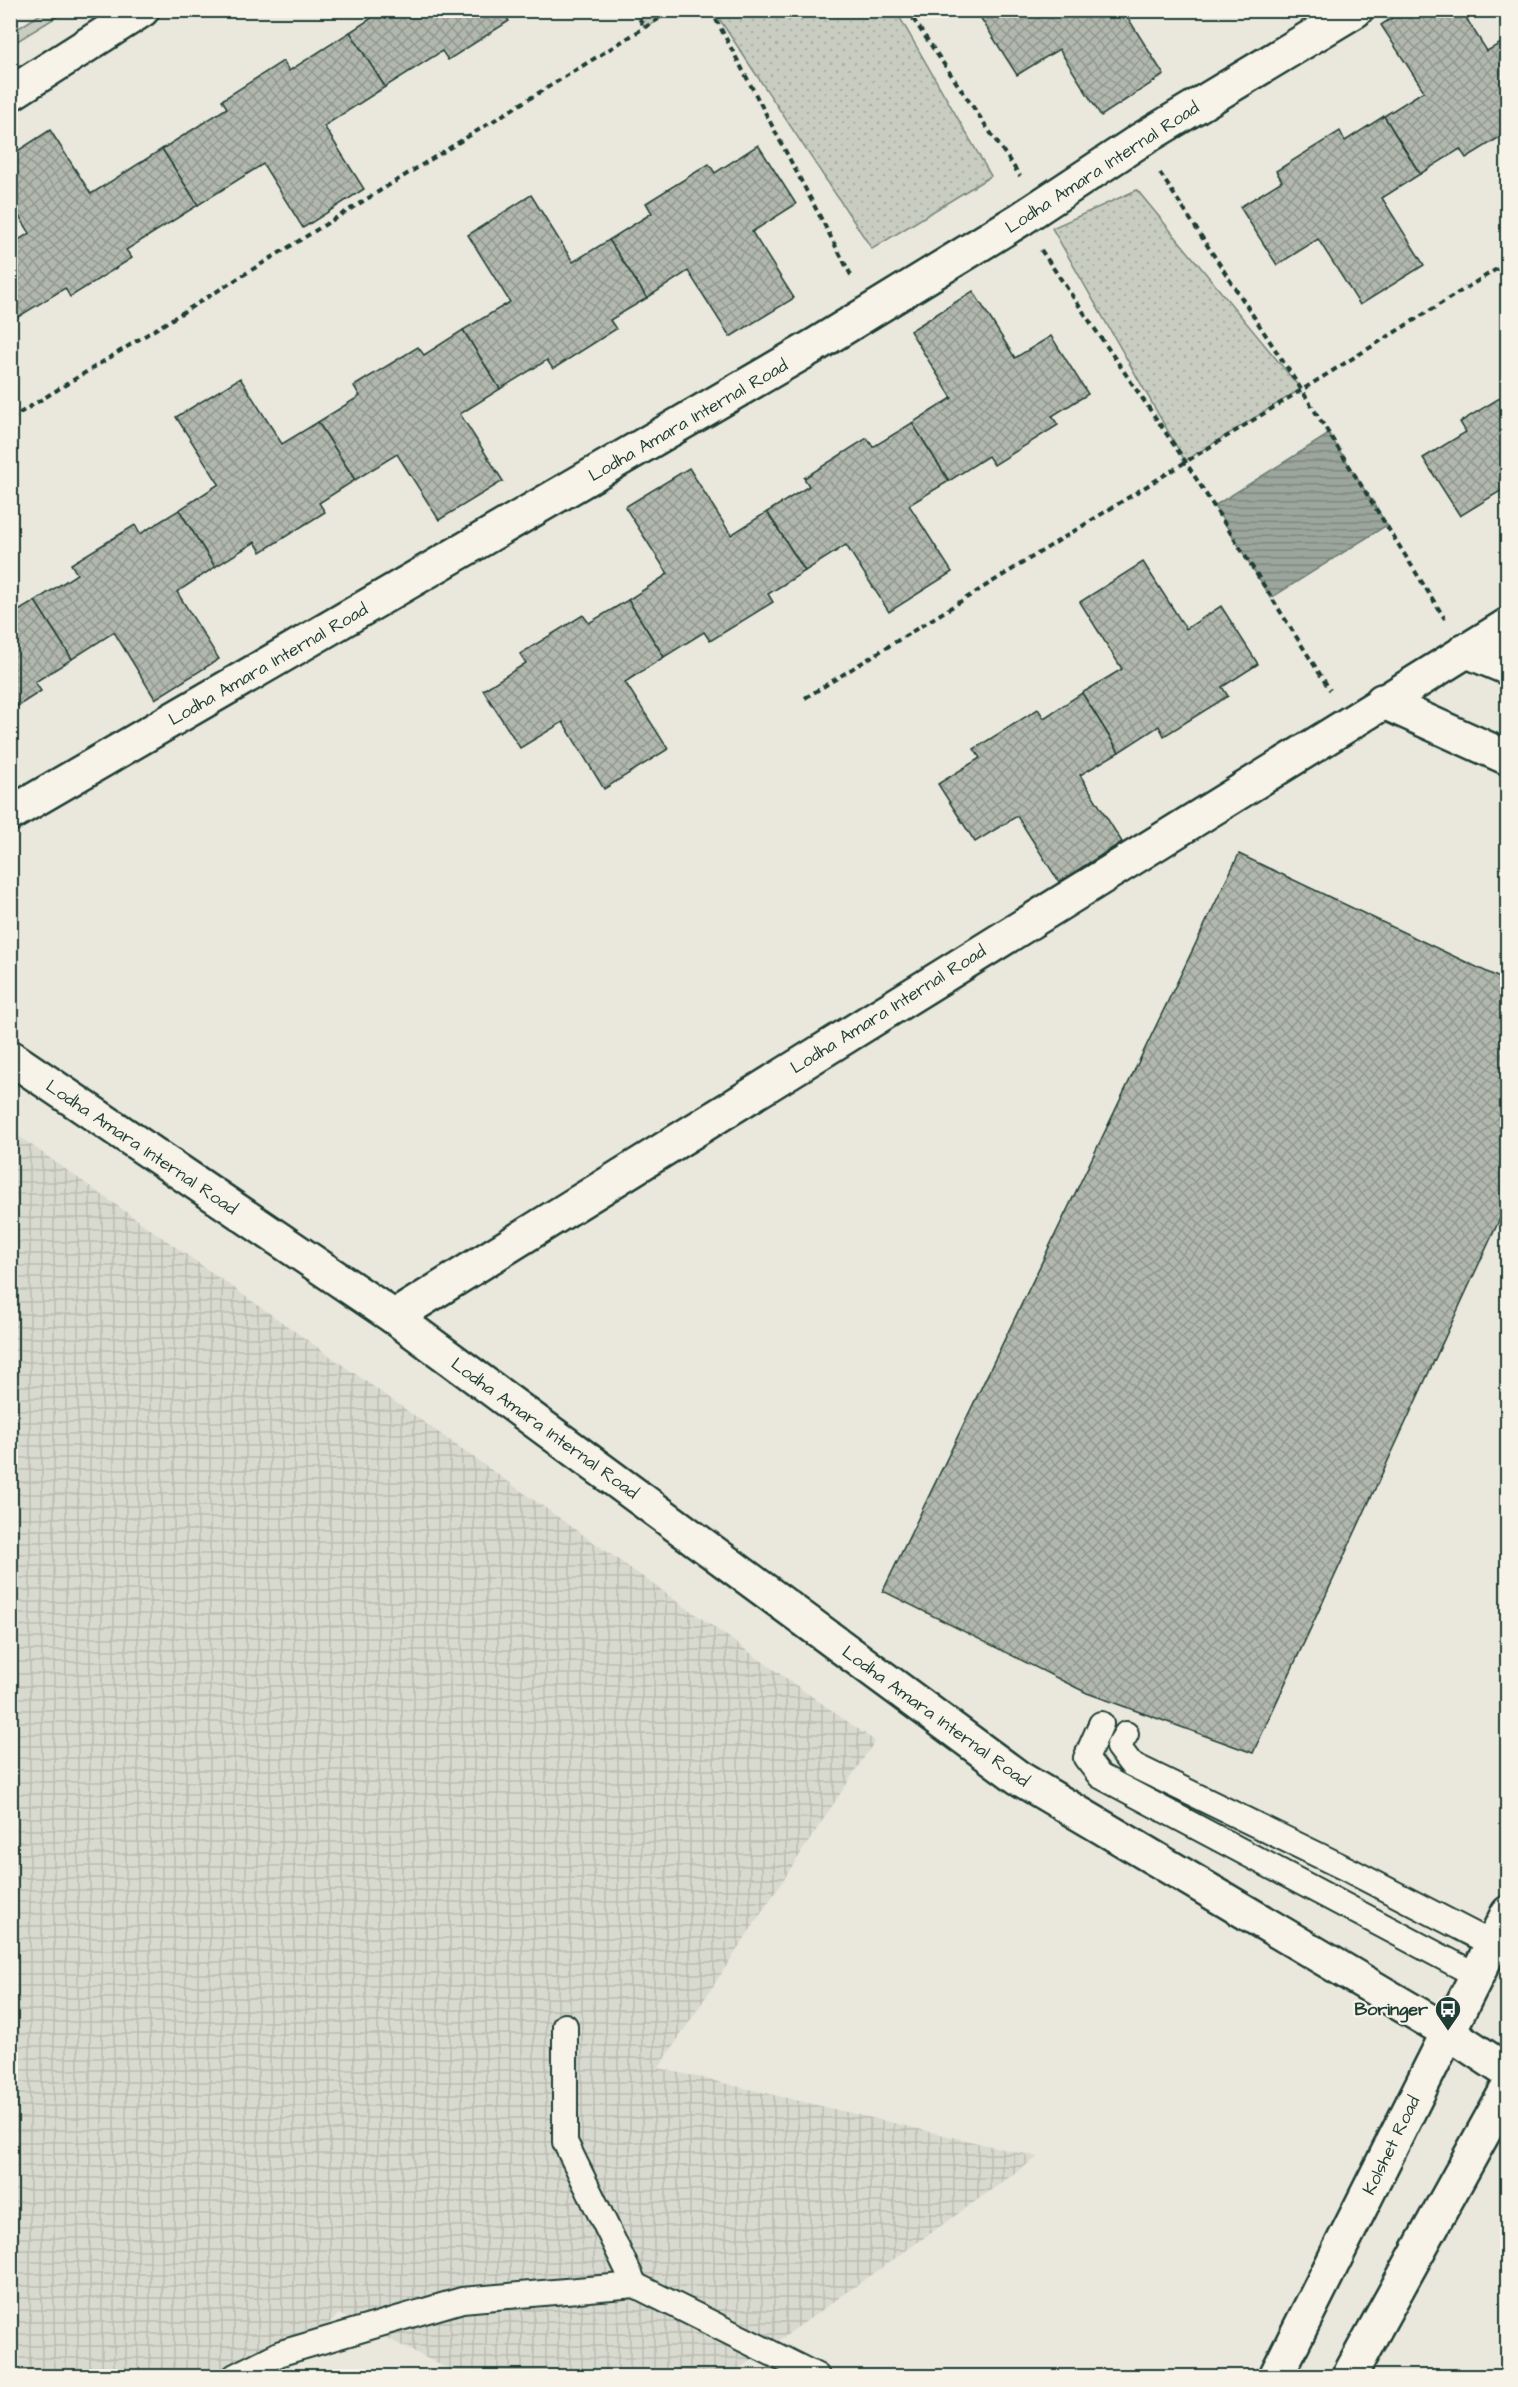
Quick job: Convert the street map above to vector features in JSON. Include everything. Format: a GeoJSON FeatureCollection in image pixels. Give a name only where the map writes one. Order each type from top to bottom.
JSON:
{"type":"FeatureCollection","features":[{"type":"Feature","properties":{"kind":"street"},"geometry":{"type":"LineString","coordinates":[[10,94],[142,10]]}},
{"type":"Feature","properties":{"kind":"street","name":"Lodha Amara Internal Road"},"geometry":{"type":"LineString","coordinates":[[10,814],[870,312],[1031,213],[1139,141],[1356,10]]}},
{"type":"Feature","properties":{"kind":"street","name":"Lodha Amara Internal Road"},"geometry":{"type":"LineString","coordinates":[[394,1317],[1382,701],[1508,625]]}},
{"type":"Feature","properties":{"kind":"street"},"geometry":{"type":"LineString","coordinates":[[1465,650],[1508,668]]}},
{"type":"Feature","properties":{"kind":"street"},"geometry":{"type":"LineString","coordinates":[[1382,701],[1508,758]]}},
{"type":"Feature","properties":{"kind":"street","name":"Lodha Amara Internal Road"},"geometry":{"type":"LineString","coordinates":[[10,1057],[394,1317],[1019,1778],[1448,2031],[1508,2072]]}},
{"type":"Feature","properties":{"kind":"street","name":"Kolshet Road"},"geometry":{"type":"LineString","coordinates":[[1276,2376],[1508,1914]]}},
{"type":"Feature","properties":{"kind":"street"},"geometry":{"type":"LineString","coordinates":[[1349,2376],[1508,2088]]}},
{"type":"Feature","properties":{"kind":"lane"},"geometry":{"type":"LineString","coordinates":[[1101,1724],[1086,1758],[1100,1776],[1476,1975]]}},
{"type":"Feature","properties":{"kind":"lane"},"geometry":{"type":"LineString","coordinates":[[1126,1734],[1118,1748],[1131,1764],[1492,1944]]}},
{"type":"Feature","properties":{"kind":"lane"},"geometry":{"type":"LineString","coordinates":[[1260,1862],[1274,1834]]}},
{"type":"Feature","properties":{"kind":"lane"},"geometry":{"type":"LineString","coordinates":[[565,2026],[565,2142],[635,2285]]}},
{"type":"Feature","properties":{"kind":"lane"},"geometry":{"type":"LineString","coordinates":[[235,2376],[281,2353],[462,2300],[635,2285],[817,2376]]}},
{"type":"Feature","properties":{"kind":"path"},"geometry":{"type":"LineString","coordinates":[[634,10],[645,28]]}},
{"type":"Feature","properties":{"kind":"path"},"geometry":{"type":"LineString","coordinates":[[10,419],[673,10]]}},
{"type":"Feature","properties":{"kind":"path"},"geometry":{"type":"LineString","coordinates":[[711,10],[870,312]]}},
{"type":"Feature","properties":{"kind":"path"},"geometry":{"type":"LineString","coordinates":[[907,10],[1349,722]]}},
{"type":"Feature","properties":{"kind":"path"},"geometry":{"type":"LineString","coordinates":[[1139,141],[1301,389],[1465,650]]}},
{"type":"Feature","properties":{"kind":"path"},"geometry":{"type":"LineString","coordinates":[[805,698],[1508,262]]}},
{"type":"Feature","properties":{"kind":"shaded area"},"geometry":{"type":"Polygon","coordinates":[[[47,10],[66,11],[11,45],[11,33],[47,10]]]}},
{"type":"Feature","properties":{"kind":"shaded area"},"geometry":{"type":"Polygon","coordinates":[[[635,11],[673,11],[645,28],[635,11]]]}},
{"type":"Feature","properties":{"kind":"shaded area"},"geometry":{"type":"Polygon","coordinates":[[[714,11],[896,11],[991,176],[872,249],[714,11]]]}},
{"type":"Feature","properties":{"kind":"shaded area"},"geometry":{"type":"Polygon","coordinates":[[[1137,190],[1301,389],[1185,461],[1052,228],[1137,190]]]}},
{"type":"Feature","properties":{"kind":"shaded area"},"geometry":{"type":"Polygon","coordinates":[[[1329,434],[1387,525],[1271,598],[1214,506],[1329,434]]]}},
{"type":"Feature","properties":{"kind":"shaded area"},"geometry":{"type":"Polygon","coordinates":[[[10,1130],[875,1741],[659,2068],[1038,2157],[729,2376],[462,2376],[339,2314],[272,2376],[11,2376],[10,1130]]]}},
{"type":"Feature","properties":{"kind":"building"},"geometry":{"type":"Polygon","coordinates":[[[384,10],[508,10],[504,13],[509,21],[448,60],[442,51],[385,87],[350,32],[384,10]]]}},
{"type":"Feature","properties":{"kind":"building"},"geometry":{"type":"Polygon","coordinates":[[[990,10],[1123,10],[1164,75],[1101,116],[1059,49],[1017,75],[980,17],[990,10]]]}},
{"type":"Feature","properties":{"kind":"building"},"geometry":{"type":"Polygon","coordinates":[[[1404,10],[1461,10],[1487,51],[1508,39],[1508,132],[1466,158],[1460,149],[1420,174],[1384,116],[1424,91],[1381,25],[1404,10]]]}},
{"type":"Feature","properties":{"kind":"building"},"geometry":{"type":"Polygon","coordinates":[[[350,32],[385,87],[324,126],[364,189],[303,228],[263,164],[198,205],[162,149],[227,108],[222,100],[283,61],[289,71],[350,32]]]}},
{"type":"Feature","properties":{"kind":"building"},"geometry":{"type":"Polygon","coordinates":[[[1384,116],[1420,174],[1382,198],[1424,265],[1360,305],[1318,239],[1277,265],[1240,207],[1282,181],[1276,171],[1340,131],[1345,141],[1384,116]]]}},
{"type":"Feature","properties":{"kind":"building"},"geometry":{"type":"Polygon","coordinates":[[[50,130],[91,194],[162,149],[198,205],[126,250],[132,258],[70,297],[65,288],[10,322],[10,245],[30,233],[10,202],[10,156],[50,130]]]}},
{"type":"Feature","properties":{"kind":"building"},"geometry":{"type":"Polygon","coordinates":[[[758,145],[796,204],[752,232],[794,298],[730,337],[688,271],[647,298],[609,240],[652,213],[646,203],[709,164],[715,173],[758,145]]]}},
{"type":"Feature","properties":{"kind":"building"},"geometry":{"type":"Polygon","coordinates":[[[531,195],[573,262],[609,240],[647,298],[610,320],[616,329],[553,369],[547,360],[500,389],[463,330],[510,302],[468,235],[531,195]]]}},
{"type":"Feature","properties":{"kind":"building"},"geometry":{"type":"Polygon","coordinates":[[[973,291],[1015,358],[1051,336],[1088,394],[1052,416],[1058,425],[994,465],[988,456],[949,481],[912,423],[952,398],[910,331],[973,291]]]}},
{"type":"Feature","properties":{"kind":"building"},"geometry":{"type":"Polygon","coordinates":[[[463,330],[500,389],[460,414],[503,481],[439,520],[397,454],[355,480],[318,422],[360,396],[354,386],[418,347],[424,355],[463,330]]]}},
{"type":"Feature","properties":{"kind":"building"},"geometry":{"type":"Polygon","coordinates":[[[240,378],[282,444],[318,422],[355,480],[319,503],[325,512],[261,552],[255,542],[215,567],[179,510],[219,484],[176,417],[240,378]]]}},
{"type":"Feature","properties":{"kind":"building"},"geometry":{"type":"Polygon","coordinates":[[[1508,393],[1508,499],[1502,490],[1460,516],[1423,458],[1466,432],[1460,422],[1508,393]]]}},
{"type":"Feature","properties":{"kind":"building"},"geometry":{"type":"Polygon","coordinates":[[[912,423],[949,481],[909,505],[952,572],[889,612],[846,545],[805,571],[767,512],[809,486],[804,478],[867,438],[873,447],[912,423]]]}},
{"type":"Feature","properties":{"kind":"building"},"geometry":{"type":"Polygon","coordinates":[[[689,468],[731,535],[767,512],[805,571],[768,594],[773,602],[710,641],[704,632],[664,657],[628,600],[668,574],[625,507],[689,468]]]}},
{"type":"Feature","properties":{"kind":"building"},"geometry":{"type":"Polygon","coordinates":[[[179,510],[215,567],[177,592],[219,659],[155,699],[114,632],[72,659],[35,601],[77,574],[71,564],[135,525],[140,534],[179,510]]]}},
{"type":"Feature","properties":{"kind":"building"},"geometry":{"type":"Polygon","coordinates":[[[1143,562],[1186,629],[1221,606],[1258,664],[1222,687],[1228,696],[1164,736],[1159,726],[1119,752],[1082,693],[1122,669],[1080,602],[1143,562]]]}},
{"type":"Feature","properties":{"kind":"building"},"geometry":{"type":"Polygon","coordinates":[[[628,600],[664,657],[625,682],[668,749],[604,789],[563,722],[520,748],[483,690],[526,663],[520,654],[583,615],[589,623],[628,600]]]}},
{"type":"Feature","properties":{"kind":"building"},"geometry":{"type":"Polygon","coordinates":[[[35,601],[72,659],[35,682],[41,691],[10,711],[10,616],[35,601]]]}},
{"type":"Feature","properties":{"kind":"building"},"geometry":{"type":"Polygon","coordinates":[[[1082,693],[1119,752],[1080,775],[1122,842],[1059,882],[1017,816],[975,842],[938,784],[980,758],[974,749],[1038,709],[1044,718],[1082,693]]]}},
{"type":"Feature","properties":{"kind":"building"},"geometry":{"type":"Polygon","coordinates":[[[1239,854],[1508,982],[1508,1201],[1253,1753],[1087,1693],[883,1591],[1239,854]]]}},
{"type":"Feature","properties":{"kind":"place","name":"Boringer"},"geometry":{"type":"Point","coordinates":[1448,2032]}}]}
